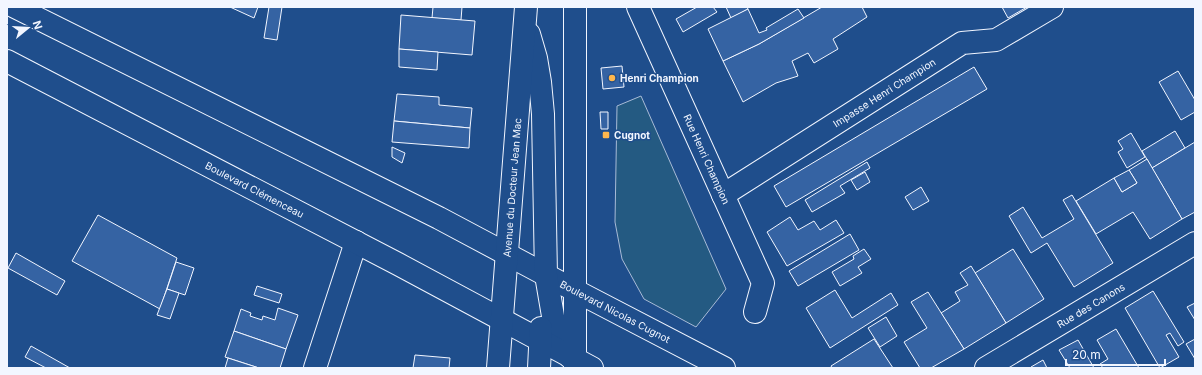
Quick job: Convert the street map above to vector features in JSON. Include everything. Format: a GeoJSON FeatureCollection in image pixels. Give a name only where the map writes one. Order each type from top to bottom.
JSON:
{"type":"FeatureCollection","features":[{"type":"Feature","properties":{"kind":"main road"},"geometry":{"type":"LineString","coordinates":[[15,7],[439,218],[518,262],[531,277],[538,291],[541,320],[539,368]]}},
{"type":"Feature","properties":{"kind":"main road"},"geometry":{"type":"LineString","coordinates":[[575,7],[576,291],[578,363]]}},
{"type":"Feature","properties":{"kind":"main road","name":"Rue Henri Champion"},"geometry":{"type":"LineString","coordinates":[[638,7],[763,284],[755,312]]}},
{"type":"Feature","properties":{"kind":"main road","name":"Impasse Henri Champion"},"geometry":{"type":"LineString","coordinates":[[723,195],[962,43],[996,40],[1052,7]]}},
{"type":"Feature","properties":{"kind":"main road"},"geometry":{"type":"LineString","coordinates":[[525,14],[536,58],[541,88],[544,145],[546,275],[556,328],[562,345],[578,363]]}},
{"type":"Feature","properties":{"kind":"main road","name":"Avenue du Docteur Jean Mac"},"geometry":{"type":"LineString","coordinates":[[498,368],[525,14]]}},
{"type":"Feature","properties":{"kind":"main road","name":"Boulevard Clémenceau"},"geometry":{"type":"LineString","coordinates":[[7,61],[501,319]]}},
{"type":"Feature","properties":{"kind":"main road"},"geometry":{"type":"LineString","coordinates":[[315,368],[356,242]]}},
{"type":"Feature","properties":{"kind":"main road","name":"Rue des Canons"},"geometry":{"type":"LineString","coordinates":[[986,368],[1195,243]]}},
{"type":"Feature","properties":{"kind":"main road","name":"Boulevard Nicolas Cugnot"},"geometry":{"type":"LineString","coordinates":[[506,254],[724,368]]}},
{"type":"Feature","properties":{"kind":"main road"},"geometry":{"type":"LineString","coordinates":[[501,319],[578,363]]}},
{"type":"Feature","properties":{"kind":"shaded area"},"geometry":{"type":"Polygon","coordinates":[[[641,96],[726,289],[696,327],[644,299],[622,259],[615,222],[617,106],[641,96]]]}},
{"type":"Feature","properties":{"kind":"building"},"geometry":{"type":"Polygon","coordinates":[[[230,7],[258,7],[254,18],[230,7]]]}},
{"type":"Feature","properties":{"kind":"building"},"geometry":{"type":"Polygon","coordinates":[[[269,7],[282,7],[277,40],[264,38],[269,7]]]}},
{"type":"Feature","properties":{"kind":"building"},"geometry":{"type":"Polygon","coordinates":[[[433,7],[462,7],[461,20],[432,18],[433,7]]]}},
{"type":"Feature","properties":{"kind":"building"},"geometry":{"type":"Polygon","coordinates":[[[697,7],[713,7],[717,12],[683,32],[676,19],[697,7]]]}},
{"type":"Feature","properties":{"kind":"building"},"geometry":{"type":"Polygon","coordinates":[[[726,7],[747,7],[748,9],[731,18],[726,7]]]}},
{"type":"Feature","properties":{"kind":"building"},"geometry":{"type":"Polygon","coordinates":[[[822,7],[862,7],[867,17],[833,39],[838,49],[814,63],[808,53],[792,61],[798,76],[776,83],[743,102],[723,61],[759,44],[822,7]]]}},
{"type":"Feature","properties":{"kind":"building"},"geometry":{"type":"Polygon","coordinates":[[[1002,7],[1027,7],[1008,18],[1002,7]]]}},
{"type":"Feature","properties":{"kind":"building"},"geometry":{"type":"Polygon","coordinates":[[[748,9],[759,33],[767,30],[766,28],[798,9],[804,18],[759,44],[723,61],[708,29],[748,9]]]}},
{"type":"Feature","properties":{"kind":"building"},"geometry":{"type":"Polygon","coordinates":[[[401,15],[475,21],[472,55],[399,49],[401,15]]]}},
{"type":"Feature","properties":{"kind":"building"},"geometry":{"type":"Polygon","coordinates":[[[399,49],[438,52],[437,70],[399,67],[399,49]]]}},
{"type":"Feature","properties":{"kind":"building","name":"Henri Champion"},"geometry":{"type":"Polygon","coordinates":[[[622,66],[624,87],[603,89],[601,68],[622,66]]]}},
{"type":"Feature","properties":{"kind":"building"},"geometry":{"type":"Polygon","coordinates":[[[974,67],[987,89],[786,207],[774,186],[974,67]]]}},
{"type":"Feature","properties":{"kind":"building"},"geometry":{"type":"Polygon","coordinates":[[[1178,71],[1195,100],[1195,112],[1181,120],[1159,82],[1178,71]]]}},
{"type":"Feature","properties":{"kind":"building"},"geometry":{"type":"Polygon","coordinates":[[[397,94],[439,97],[439,105],[472,108],[470,128],[394,121],[397,94]]]}},
{"type":"Feature","properties":{"kind":"building"},"geometry":{"type":"Polygon","coordinates":[[[600,112],[608,112],[608,129],[601,129],[600,112]]]}},
{"type":"Feature","properties":{"kind":"building"},"geometry":{"type":"Polygon","coordinates":[[[394,121],[470,128],[469,148],[392,142],[394,121]]]}},
{"type":"Feature","properties":{"kind":"building"},"geometry":{"type":"Polygon","coordinates":[[[1175,131],[1185,148],[1152,168],[1142,151],[1175,131]]]}},
{"type":"Feature","properties":{"kind":"building"},"geometry":{"type":"Polygon","coordinates":[[[1131,133],[1145,157],[1127,168],[1118,152],[1123,149],[1118,141],[1131,133]]]}},
{"type":"Feature","properties":{"kind":"building"},"geometry":{"type":"Polygon","coordinates":[[[1195,142],[1195,212],[1182,219],[1152,168],[1195,142]]]}},
{"type":"Feature","properties":{"kind":"building"},"geometry":{"type":"Polygon","coordinates":[[[392,147],[405,153],[402,163],[392,157],[392,147]]]}},
{"type":"Feature","properties":{"kind":"building"},"geometry":{"type":"Polygon","coordinates":[[[1147,159],[1182,219],[1150,239],[1133,212],[1096,234],[1076,201],[1114,178],[1122,192],[1137,183],[1129,170],[1147,159]]]}},
{"type":"Feature","properties":{"kind":"building"},"geometry":{"type":"Polygon","coordinates":[[[867,162],[870,168],[840,186],[845,193],[812,212],[805,200],[867,162]]]}},
{"type":"Feature","properties":{"kind":"building"},"geometry":{"type":"Polygon","coordinates":[[[1129,170],[1137,183],[1122,192],[1114,178],[1129,170]]]}},
{"type":"Feature","properties":{"kind":"building"},"geometry":{"type":"Polygon","coordinates":[[[865,172],[870,182],[857,190],[851,180],[865,172]]]}},
{"type":"Feature","properties":{"kind":"building"},"geometry":{"type":"Polygon","coordinates":[[[921,187],[929,201],[913,210],[905,197],[921,187]]]}},
{"type":"Feature","properties":{"kind":"building"},"geometry":{"type":"Polygon","coordinates":[[[1072,195],[1113,263],[1074,287],[1047,243],[1031,253],[1009,216],[1023,207],[1042,238],[1074,219],[1063,200],[1072,195]]]}},
{"type":"Feature","properties":{"kind":"building"},"geometry":{"type":"Polygon","coordinates":[[[98,215],[177,258],[160,309],[72,261],[98,215]]]}},
{"type":"Feature","properties":{"kind":"building"},"geometry":{"type":"Polygon","coordinates":[[[790,217],[798,230],[814,221],[820,230],[836,220],[844,233],[787,266],[767,232],[790,217]]]}},
{"type":"Feature","properties":{"kind":"building"},"geometry":{"type":"Polygon","coordinates":[[[850,234],[859,250],[798,286],[789,271],[850,234]]]}},
{"type":"Feature","properties":{"kind":"building"},"geometry":{"type":"Polygon","coordinates":[[[864,249],[871,259],[858,267],[862,273],[840,286],[832,272],[854,259],[853,256],[864,249]]]}},
{"type":"Feature","properties":{"kind":"building"},"geometry":{"type":"Polygon","coordinates":[[[1013,249],[1044,299],[1006,323],[975,273],[1013,249]]]}},
{"type":"Feature","properties":{"kind":"building"},"geometry":{"type":"Polygon","coordinates":[[[16,253],[65,281],[57,295],[8,268],[16,253]]]}},
{"type":"Feature","properties":{"kind":"building"},"geometry":{"type":"Polygon","coordinates":[[[176,262],[194,268],[185,295],[167,289],[176,262]]]}},
{"type":"Feature","properties":{"kind":"building"},"geometry":{"type":"Polygon","coordinates":[[[971,266],[1006,323],[964,349],[941,313],[960,301],[955,292],[968,285],[960,273],[971,266]]]}},
{"type":"Feature","properties":{"kind":"building"},"geometry":{"type":"Polygon","coordinates":[[[257,286],[282,294],[279,303],[254,295],[257,286]]]}},
{"type":"Feature","properties":{"kind":"building"},"geometry":{"type":"Polygon","coordinates":[[[167,289],[179,293],[170,319],[157,315],[167,289]]]}},
{"type":"Feature","properties":{"kind":"building"},"geometry":{"type":"Polygon","coordinates":[[[835,290],[852,318],[891,293],[898,305],[830,348],[806,308],[835,290]]]}},
{"type":"Feature","properties":{"kind":"building"},"geometry":{"type":"Polygon","coordinates":[[[1153,291],[1184,342],[1178,346],[1170,333],[1166,335],[1179,357],[1160,368],[1125,308],[1153,291]]]}},
{"type":"Feature","properties":{"kind":"building"},"geometry":{"type":"Polygon","coordinates":[[[928,292],[964,349],[931,368],[920,368],[904,342],[927,328],[911,302],[928,292]]]}},
{"type":"Feature","properties":{"kind":"building"},"geometry":{"type":"Polygon","coordinates":[[[1195,303],[1195,320],[1187,307],[1195,303]]]}},
{"type":"Feature","properties":{"kind":"building"},"geometry":{"type":"Polygon","coordinates":[[[278,308],[298,315],[286,349],[234,331],[241,309],[251,313],[250,316],[262,320],[263,316],[275,320],[278,308]]]}},
{"type":"Feature","properties":{"kind":"building"},"geometry":{"type":"Polygon","coordinates":[[[886,317],[897,336],[880,347],[868,328],[886,317]]]}},
{"type":"Feature","properties":{"kind":"building"},"geometry":{"type":"Polygon","coordinates":[[[1116,329],[1139,368],[1103,368],[1100,364],[1108,359],[1097,340],[1116,329]]]}},
{"type":"Feature","properties":{"kind":"building"},"geometry":{"type":"Polygon","coordinates":[[[234,331],[286,349],[280,368],[259,368],[225,357],[234,331]]]}},
{"type":"Feature","properties":{"kind":"building"},"geometry":{"type":"Polygon","coordinates":[[[874,339],[893,368],[832,368],[831,366],[874,339]]]}},
{"type":"Feature","properties":{"kind":"building"},"geometry":{"type":"Polygon","coordinates":[[[1195,339],[1195,359],[1186,344],[1195,339]]]}},
{"type":"Feature","properties":{"kind":"building"},"geometry":{"type":"Polygon","coordinates":[[[1078,340],[1094,368],[1070,368],[1059,350],[1078,340]]]}},
{"type":"Feature","properties":{"kind":"building"},"geometry":{"type":"Polygon","coordinates":[[[31,346],[70,368],[46,368],[25,357],[31,346]]]}},
{"type":"Feature","properties":{"kind":"building"},"geometry":{"type":"Polygon","coordinates":[[[415,355],[450,358],[449,368],[413,368],[415,355]]]}},
{"type":"Feature","properties":{"kind":"building"},"geometry":{"type":"Polygon","coordinates":[[[228,358],[259,368],[225,368],[228,358]]]}},
{"type":"Feature","properties":{"kind":"building"},"geometry":{"type":"Polygon","coordinates":[[[1043,360],[1047,368],[1030,368],[1031,367],[1043,360]]]}},
{"type":"Feature","properties":{"kind":"place","name":"Henri Champion"},"geometry":{"type":"Point","coordinates":[612,78]}},
{"type":"Feature","properties":{"kind":"place","name":"Cugnot"},"geometry":{"type":"Point","coordinates":[606,135]}}]}
